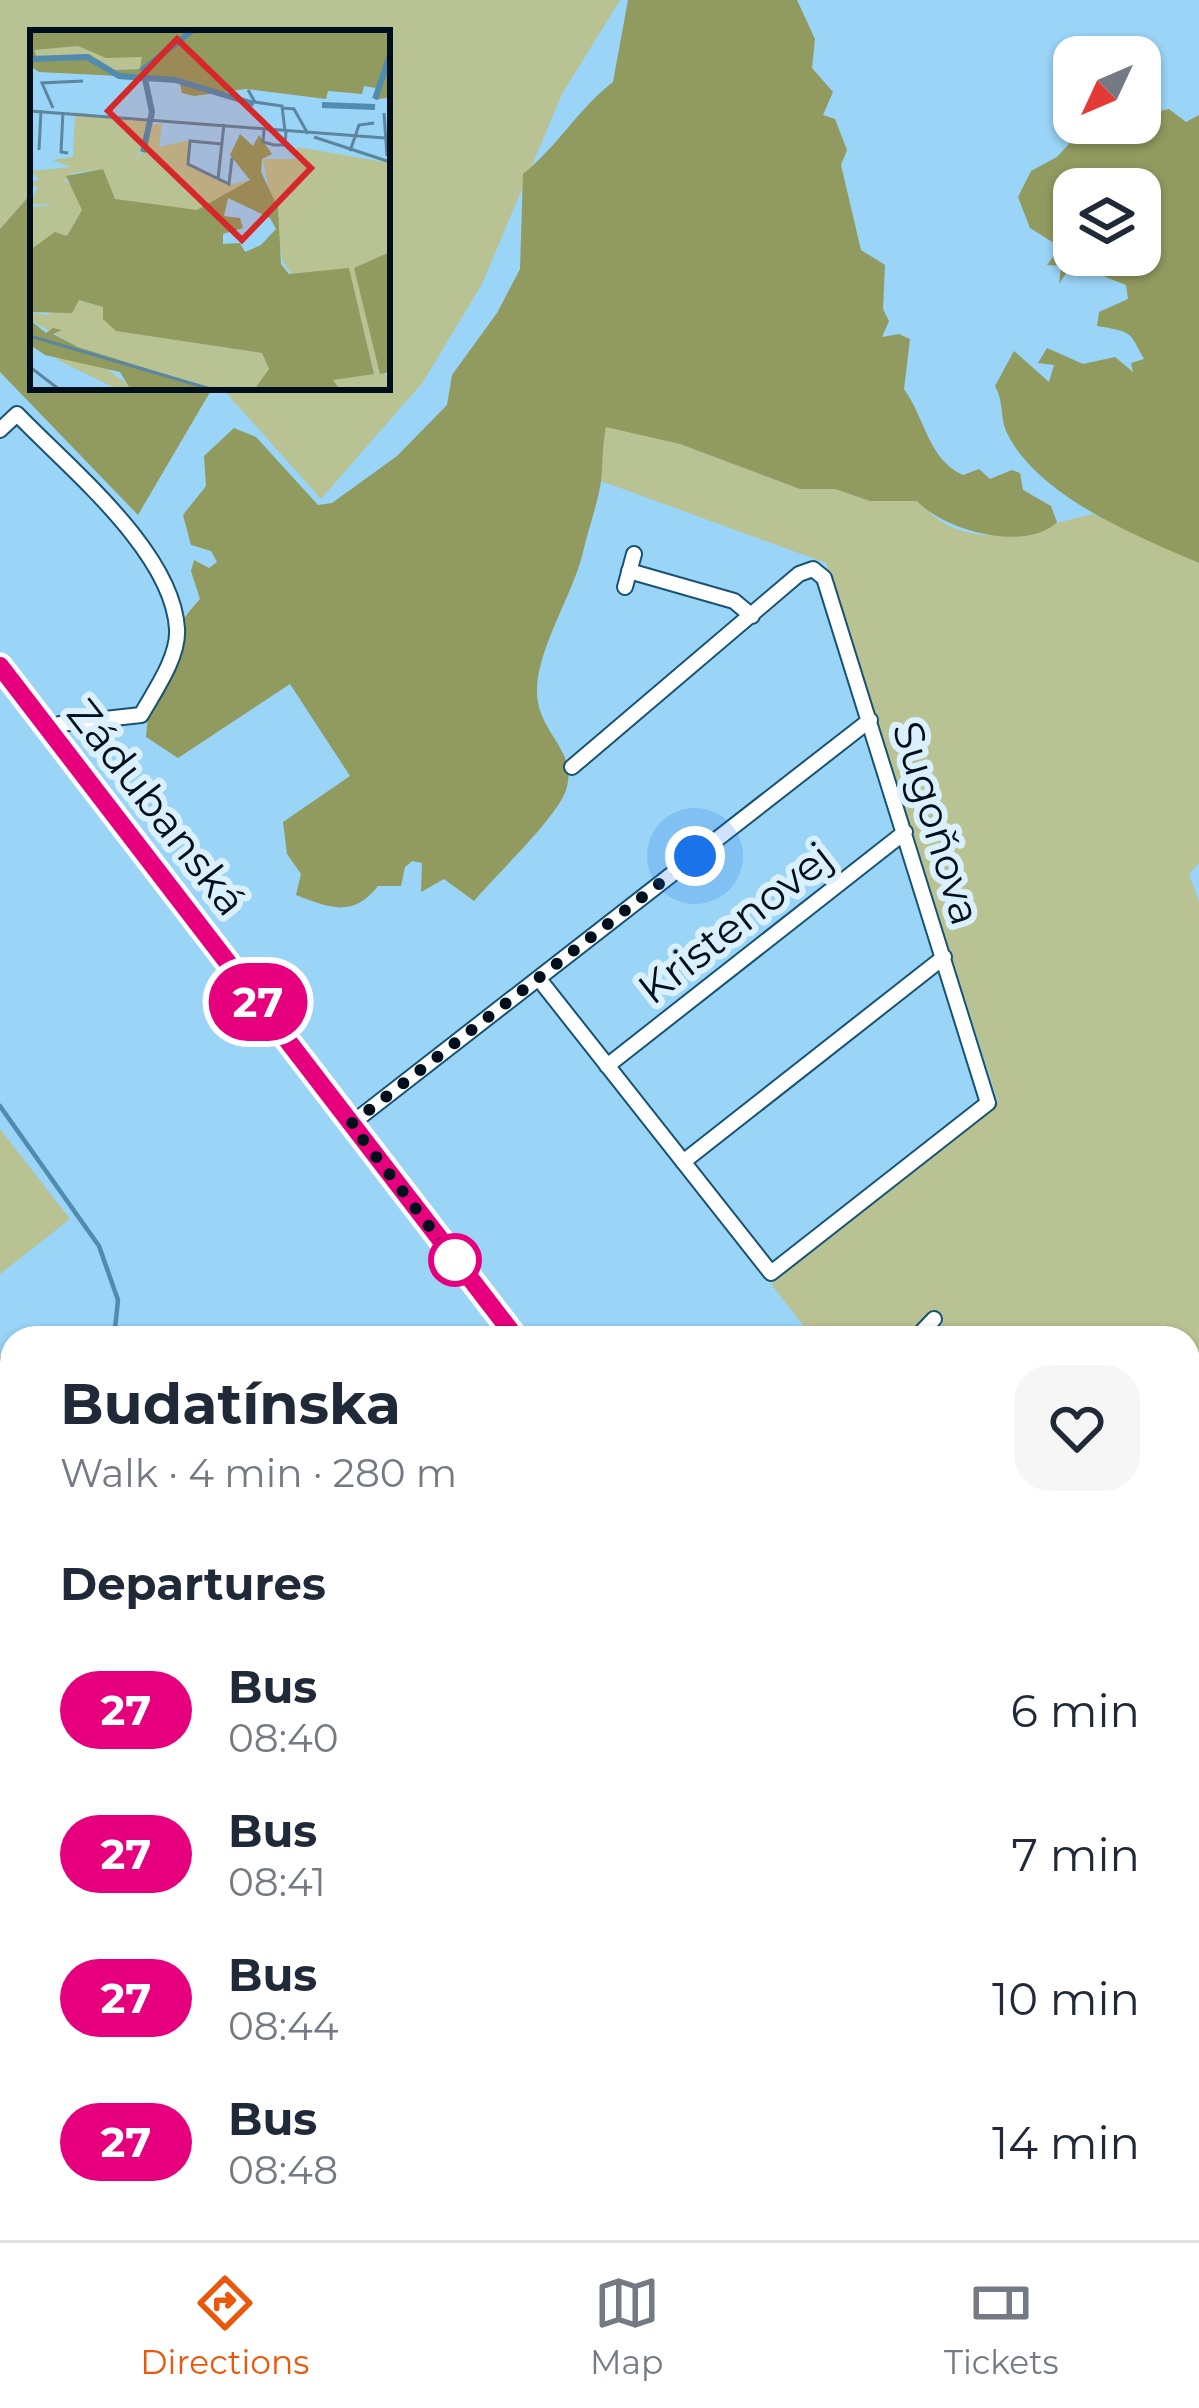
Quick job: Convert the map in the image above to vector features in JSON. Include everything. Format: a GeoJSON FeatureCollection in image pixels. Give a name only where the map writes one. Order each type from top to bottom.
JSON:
{"type":"FeatureCollection","features":[{"type":"Feature","properties":{"kind":"street"},"geometry":{"type":"LineString","coordinates":[[0,430],[17,414],[162,572],[178,632],[141,715],[61,724],[49,730]]}},
{"type":"Feature","properties":{"kind":"street"},"geometry":{"type":"LineString","coordinates":[[625,587],[634,554]]}},
{"type":"Feature","properties":{"kind":"street","name":"Sugoňova"},"geometry":{"type":"LineString","coordinates":[[683,1162],[770,1273],[988,1103],[824,578],[813,569],[752,616]]}},
{"type":"Feature","properties":{"kind":"street"},"geometry":{"type":"LineString","coordinates":[[572,767],[752,616],[734,601],[629,571]]}},
{"type":"Feature","properties":{"kind":"street","name":"Zádubanská"},"geometry":{"type":"LineString","coordinates":[[0,666],[507,1326]]}},
{"type":"Feature","properties":{"kind":"street"},"geometry":{"type":"LineString","coordinates":[[351,1124],[870,719]]}},
{"type":"Feature","properties":{"kind":"street","name":"Kristenovej"},"geometry":{"type":"LineString","coordinates":[[607,1066],[905,832]]}},
{"type":"Feature","properties":{"kind":"street"},"geometry":{"type":"LineString","coordinates":[[539,980],[683,1162],[944,957]]}},
{"type":"Feature","properties":{"kind":"street"},"geometry":{"type":"LineString","coordinates":[[927,1326],[934,1319]]}},
{"type":"Feature","properties":{"kind":"green space"},"geometry":{"type":"Polygon","coordinates":[[[0,0],[620,0],[562,94],[482,284],[423,382],[321,499],[224,390],[390,390],[390,30],[30,30],[30,198],[0,229],[0,0]]]}},
{"type":"Feature","properties":{"kind":"green space"},"geometry":{"type":"Polygon","coordinates":[[[628,0],[797,0],[815,39],[812,68],[833,92],[823,115],[835,119],[847,150],[841,165],[861,250],[885,265],[883,309],[889,321],[882,337],[899,334],[910,339],[904,389],[935,449],[951,468],[963,475],[979,469],[990,479],[1012,470],[1020,473],[1023,490],[1051,506],[1057,522],[1026,536],[985,534],[945,521],[917,501],[870,501],[835,489],[800,489],[680,444],[606,427],[595,507],[578,568],[549,639],[537,690],[543,718],[567,763],[561,801],[474,901],[444,879],[421,892],[422,863],[412,861],[405,867],[401,886],[378,886],[359,903],[340,907],[308,900],[296,895],[301,874],[287,854],[283,822],[350,776],[290,684],[178,758],[146,737],[162,663],[178,628],[200,599],[191,571],[194,560],[209,568],[217,562],[211,551],[191,545],[183,515],[206,486],[204,456],[234,428],[256,437],[318,505],[332,503],[397,456],[447,405],[452,375],[497,313],[520,269],[523,174],[613,82],[628,0]]]}},
{"type":"Feature","properties":{"kind":"green space"},"geometry":{"type":"Polygon","coordinates":[[[1169,109],[1186,122],[1199,115],[1199,563],[1064,495],[1021,455],[1006,431],[995,386],[1014,351],[1049,382],[1054,365],[1038,363],[1047,348],[1083,364],[1115,357],[1133,372],[1131,363],[1144,359],[1136,343],[1118,330],[1097,326],[1099,312],[1128,299],[1126,285],[1103,276],[1161,276],[1161,168],[1053,168],[1053,242],[1030,228],[1018,197],[1031,171],[1057,157],[1069,144],[1161,144],[1161,111],[1169,109]]]}},
{"type":"Feature","properties":{"kind":"green space"},"geometry":{"type":"Polygon","coordinates":[[[30,197],[30,390],[211,390],[138,515],[0,372],[0,229],[30,197]]]}},
{"type":"Feature","properties":{"kind":"green space"},"geometry":{"type":"Polygon","coordinates":[[[606,426],[680,444],[800,489],[835,489],[870,501],[918,501],[958,530],[980,534],[1024,531],[1093,514],[1199,563],[1199,863],[1189,874],[1199,902],[1199,1326],[943,1326],[931,1311],[915,1326],[804,1326],[771,1284],[998,1102],[826,563],[601,481],[598,462],[606,426]]]}},
{"type":"Feature","properties":{"kind":"green space"},"geometry":{"type":"Polygon","coordinates":[[[0,1129],[70,1219],[0,1274],[0,1129]]]}},
{"type":"Feature","properties":{"kind":"waterway"},"geometry":{"type":"LineString","coordinates":[[0,1106],[99,1246],[118,1300],[115,1326]]}},
{"type":"Feature","properties":{"kind":"bus line","name":"27"},"geometry":{"type":"LineString","coordinates":[[0,666],[507,1326]]}},
{"type":"Feature","properties":{"kind":"route"},"geometry":{"type":"LineString","coordinates":[[455,1260],[351,1124],[695,856]]}}]}
